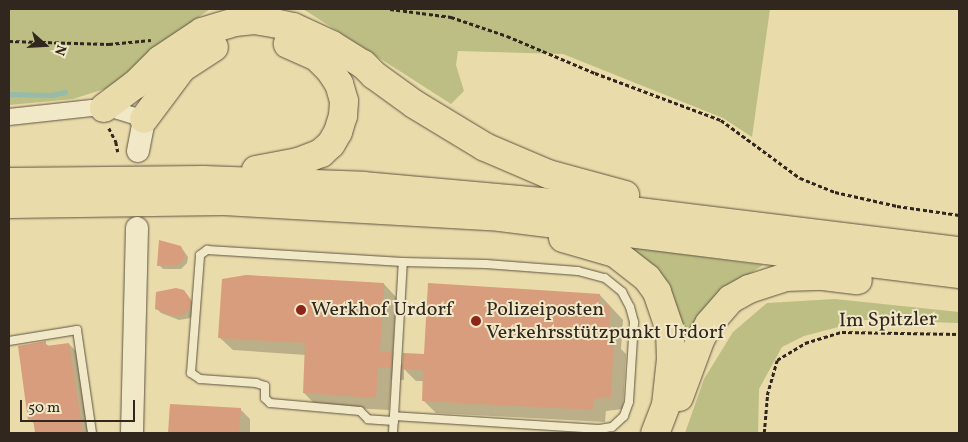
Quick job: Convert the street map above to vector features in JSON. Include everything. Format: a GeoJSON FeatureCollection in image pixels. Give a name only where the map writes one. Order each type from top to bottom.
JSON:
{"type":"FeatureCollection","features":[{"type":"Feature","properties":{"kind":"highway"},"geometry":{"type":"LineString","coordinates":[[104,108],[136,86],[160,60],[168,43],[235,22],[254,20],[293,27],[332,44],[441,121],[521,163],[599,189],[648,200],[733,212],[772,228]]}},
{"type":"Feature","properties":{"kind":"highway"},"geometry":{"type":"LineString","coordinates":[[144,119],[182,68],[217,45],[240,40],[282,42],[318,57],[339,84],[344,101],[343,116],[338,132],[331,144],[321,152],[298,162],[202,180]]}},
{"type":"Feature","properties":{"kind":"highway"},"geometry":{"type":"LineString","coordinates":[[144,119],[147,91],[168,43]]}},
{"type":"Feature","properties":{"kind":"highway"},"geometry":{"type":"LineString","coordinates":[[9,182],[202,180],[308,183],[506,198],[959,251]]}},
{"type":"Feature","properties":{"kind":"highway"},"geometry":{"type":"LineString","coordinates":[[9,204],[224,202],[420,211],[597,227],[959,274]]}},
{"type":"Feature","properties":{"kind":"highway"},"geometry":{"type":"LineString","coordinates":[[420,211],[478,226],[565,238],[615,253],[647,278],[657,292],[681,361],[665,433]]}},
{"type":"Feature","properties":{"kind":"highway"},"geometry":{"type":"LineString","coordinates":[[655,433],[681,361],[701,338],[718,312],[731,300],[749,289],[768,281],[785,277],[813,275],[940,291],[959,282]]}},
{"type":"Feature","properties":{"kind":"main road"},"geometry":{"type":"LineString","coordinates":[[138,151],[144,119]]}},
{"type":"Feature","properties":{"kind":"main road"},"geometry":{"type":"LineString","coordinates":[[132,433],[137,228]]}},
{"type":"Feature","properties":{"kind":"street"},"geometry":{"type":"LineString","coordinates":[[9,117],[104,108],[144,119]]}},
{"type":"Feature","properties":{"kind":"lane"},"geometry":{"type":"LineString","coordinates":[[207,250],[402,262],[486,264],[578,271],[604,278],[622,292],[630,307],[634,322],[629,402],[624,416],[612,427],[600,429],[394,419],[368,419],[360,411],[270,403],[265,398],[265,386],[256,383],[200,379],[192,373],[200,255],[207,250]]}},
{"type":"Feature","properties":{"kind":"lane"},"geometry":{"type":"LineString","coordinates":[[393,433],[402,262]]}},
{"type":"Feature","properties":{"kind":"lane"},"geometry":{"type":"LineString","coordinates":[[9,341],[77,330],[92,433]]}},
{"type":"Feature","properties":{"kind":"path"},"geometry":{"type":"LineString","coordinates":[[390,9],[451,17],[720,120],[800,178],[835,192],[897,206],[959,215]]}},
{"type":"Feature","properties":{"kind":"path"},"geometry":{"type":"LineString","coordinates":[[9,41],[109,44],[168,43]]}},
{"type":"Feature","properties":{"kind":"path","name":"Im Spitzler"},"geometry":{"type":"LineString","coordinates":[[764,433],[767,395],[777,360],[805,344],[842,332],[959,334]]}},
{"type":"Feature","properties":{"kind":"green space"},"geometry":{"type":"Polygon","coordinates":[[[9,9],[210,9],[168,39],[120,84],[73,99],[9,105],[9,9]]]}},
{"type":"Feature","properties":{"kind":"green space"},"geometry":{"type":"Polygon","coordinates":[[[303,9],[770,9],[752,137],[723,118],[563,54],[458,51],[456,65],[464,91],[451,104],[303,9]]]}},
{"type":"Feature","properties":{"kind":"green space"},"geometry":{"type":"Polygon","coordinates":[[[630,247],[763,265],[731,286],[678,354],[661,280],[630,247]]]}},
{"type":"Feature","properties":{"kind":"green space"},"geometry":{"type":"Polygon","coordinates":[[[835,299],[959,312],[959,323],[865,320],[804,336],[782,347],[759,389],[758,433],[685,433],[704,379],[733,332],[767,303],[835,299]]]}},
{"type":"Feature","properties":{"kind":"building"},"geometry":{"type":"Polygon","coordinates":[[[159,240],[181,246],[185,256],[182,262],[176,265],[157,266],[159,240]]]}},
{"type":"Feature","properties":{"kind":"building","name":"Werkhof Urdorf"},"geometry":{"type":"Polygon","coordinates":[[[246,275],[384,283],[380,351],[392,352],[391,368],[378,367],[376,398],[303,393],[305,343],[218,338],[222,279],[246,275]]]}},
{"type":"Feature","properties":{"kind":"building"},"geometry":{"type":"Polygon","coordinates":[[[428,283],[600,294],[600,305],[610,306],[608,340],[614,340],[611,397],[594,399],[593,410],[422,401],[423,370],[402,369],[403,353],[424,354],[428,283]]]}},
{"type":"Feature","properties":{"kind":"building"},"geometry":{"type":"Polygon","coordinates":[[[176,288],[184,290],[191,300],[190,308],[185,314],[174,316],[155,309],[156,292],[176,288]]]}},
{"type":"Feature","properties":{"kind":"building"},"geometry":{"type":"Polygon","coordinates":[[[46,341],[46,346],[69,343],[83,433],[35,433],[33,419],[28,420],[18,346],[46,341]]]}},
{"type":"Feature","properties":{"kind":"building"},"geometry":{"type":"Polygon","coordinates":[[[170,404],[241,408],[239,433],[168,433],[170,404]]]}},
{"type":"Feature","properties":{"kind":"waterway"},"geometry":{"type":"LineString","coordinates":[[9,94],[51,95],[65,92]]}},
{"type":"Feature","properties":{"kind":"place","name":"Werkhof Urdorf"},"geometry":{"type":"Point","coordinates":[301,310]}},
{"type":"Feature","properties":{"kind":"place","name":"Polizeiposten Verkehrsstützpunkt Urdorf"},"geometry":{"type":"Point","coordinates":[476,321]}}]}
